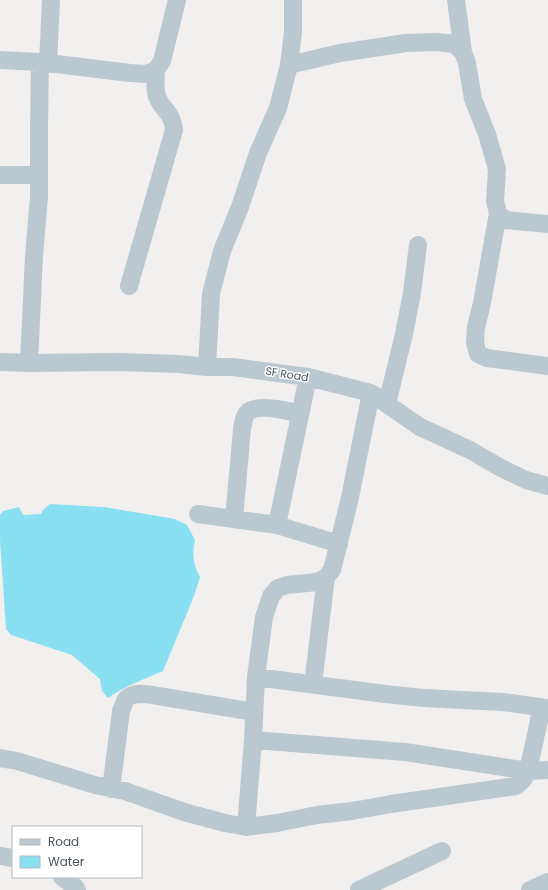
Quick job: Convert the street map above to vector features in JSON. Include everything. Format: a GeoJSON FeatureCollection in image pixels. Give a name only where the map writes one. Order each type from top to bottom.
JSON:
{"type":"FeatureCollection","features":[{"type":"Feature","properties":{"kind":"street"},"geometry":{"type":"LineString","coordinates":[[29,363],[34,256],[39,197],[39,127],[51,0]]}},
{"type":"Feature","properties":{"kind":"street"},"geometry":{"type":"LineString","coordinates":[[129,286],[174,130],[170,114],[158,98],[156,89],[156,70],[162,61],[177,0]]}},
{"type":"Feature","properties":{"kind":"street"},"geometry":{"type":"LineString","coordinates":[[207,367],[212,294],[222,251],[240,207],[258,153],[278,108],[289,65],[293,32],[293,0]]}},
{"type":"Feature","properties":{"kind":"street"},"geometry":{"type":"LineString","coordinates":[[456,0],[463,52],[467,63],[473,99],[487,134],[497,170],[495,200],[498,213],[482,303],[476,327],[475,343],[478,354],[487,358],[548,366]]}},
{"type":"Feature","properties":{"kind":"street"},"geometry":{"type":"LineString","coordinates":[[289,65],[340,53],[406,43],[437,42],[454,44],[463,52]]}},
{"type":"Feature","properties":{"kind":"street"},"geometry":{"type":"LineString","coordinates":[[0,60],[44,62],[130,73],[146,74],[156,70]]}},
{"type":"Feature","properties":{"kind":"street"},"geometry":{"type":"LineString","coordinates":[[0,175],[39,175]]}},
{"type":"Feature","properties":{"kind":"street"},"geometry":{"type":"LineString","coordinates":[[498,213],[505,220],[548,224]]}},
{"type":"Feature","properties":{"kind":"street"},"geometry":{"type":"LineString","coordinates":[[387,404],[404,334],[412,293],[418,245]]}},
{"type":"Feature","properties":{"kind":"street","name":"SF Road"},"geometry":{"type":"LineString","coordinates":[[0,362],[119,362],[179,364],[207,367],[234,367],[308,377],[371,393],[420,427],[470,450],[501,468],[526,480],[548,486]]}},
{"type":"Feature","properties":{"kind":"street"},"geometry":{"type":"LineString","coordinates":[[277,525],[308,377]]}},
{"type":"Feature","properties":{"kind":"street"},"geometry":{"type":"LineString","coordinates":[[246,827],[256,677],[264,617],[271,596],[278,588],[287,584],[317,582],[326,577],[332,570],[349,502],[371,393]]}},
{"type":"Feature","properties":{"kind":"street"},"geometry":{"type":"LineString","coordinates":[[234,519],[244,418],[249,411],[259,408],[269,408],[300,414]]}},
{"type":"Feature","properties":{"kind":"street"},"geometry":{"type":"LineString","coordinates":[[198,514],[277,525],[339,544]]}},
{"type":"Feature","properties":{"kind":"street"},"geometry":{"type":"LineString","coordinates":[[312,684],[326,577]]}},
{"type":"Feature","properties":{"kind":"street"},"geometry":{"type":"LineString","coordinates":[[256,677],[424,698],[503,702],[547,708]]}},
{"type":"Feature","properties":{"kind":"street"},"geometry":{"type":"LineString","coordinates":[[111,789],[121,711],[125,700],[132,695],[142,694],[158,696],[254,712]]}},
{"type":"Feature","properties":{"kind":"street"},"geometry":{"type":"LineString","coordinates":[[0,758],[17,761],[71,779],[125,791],[184,812],[246,827],[317,815],[352,812],[391,804],[516,786],[523,780],[528,771],[540,716],[547,708]]}},
{"type":"Feature","properties":{"kind":"street"},"geometry":{"type":"LineString","coordinates":[[253,740],[405,752],[528,771],[548,770]]}},
{"type":"Feature","properties":{"kind":"street"},"geometry":{"type":"LineString","coordinates":[[359,890],[442,851]]}},
{"type":"Feature","properties":{"kind":"street"},"geometry":{"type":"LineString","coordinates":[[0,856],[12,858]]}},
{"type":"Feature","properties":{"kind":"street"},"geometry":{"type":"LineString","coordinates":[[63,878],[77,890]]}},
{"type":"Feature","properties":{"kind":"street"},"geometry":{"type":"LineString","coordinates":[[530,890],[548,882]]}},
{"type":"Feature","properties":{"kind":"water"},"geometry":{"type":"Polygon","coordinates":[[[50,504],[104,507],[175,519],[187,525],[195,540],[194,559],[200,577],[194,596],[163,671],[128,686],[108,698],[102,691],[100,679],[72,655],[11,635],[6,629],[0,539],[0,515],[3,511],[19,507],[23,515],[41,514],[50,504]]]}}]}
